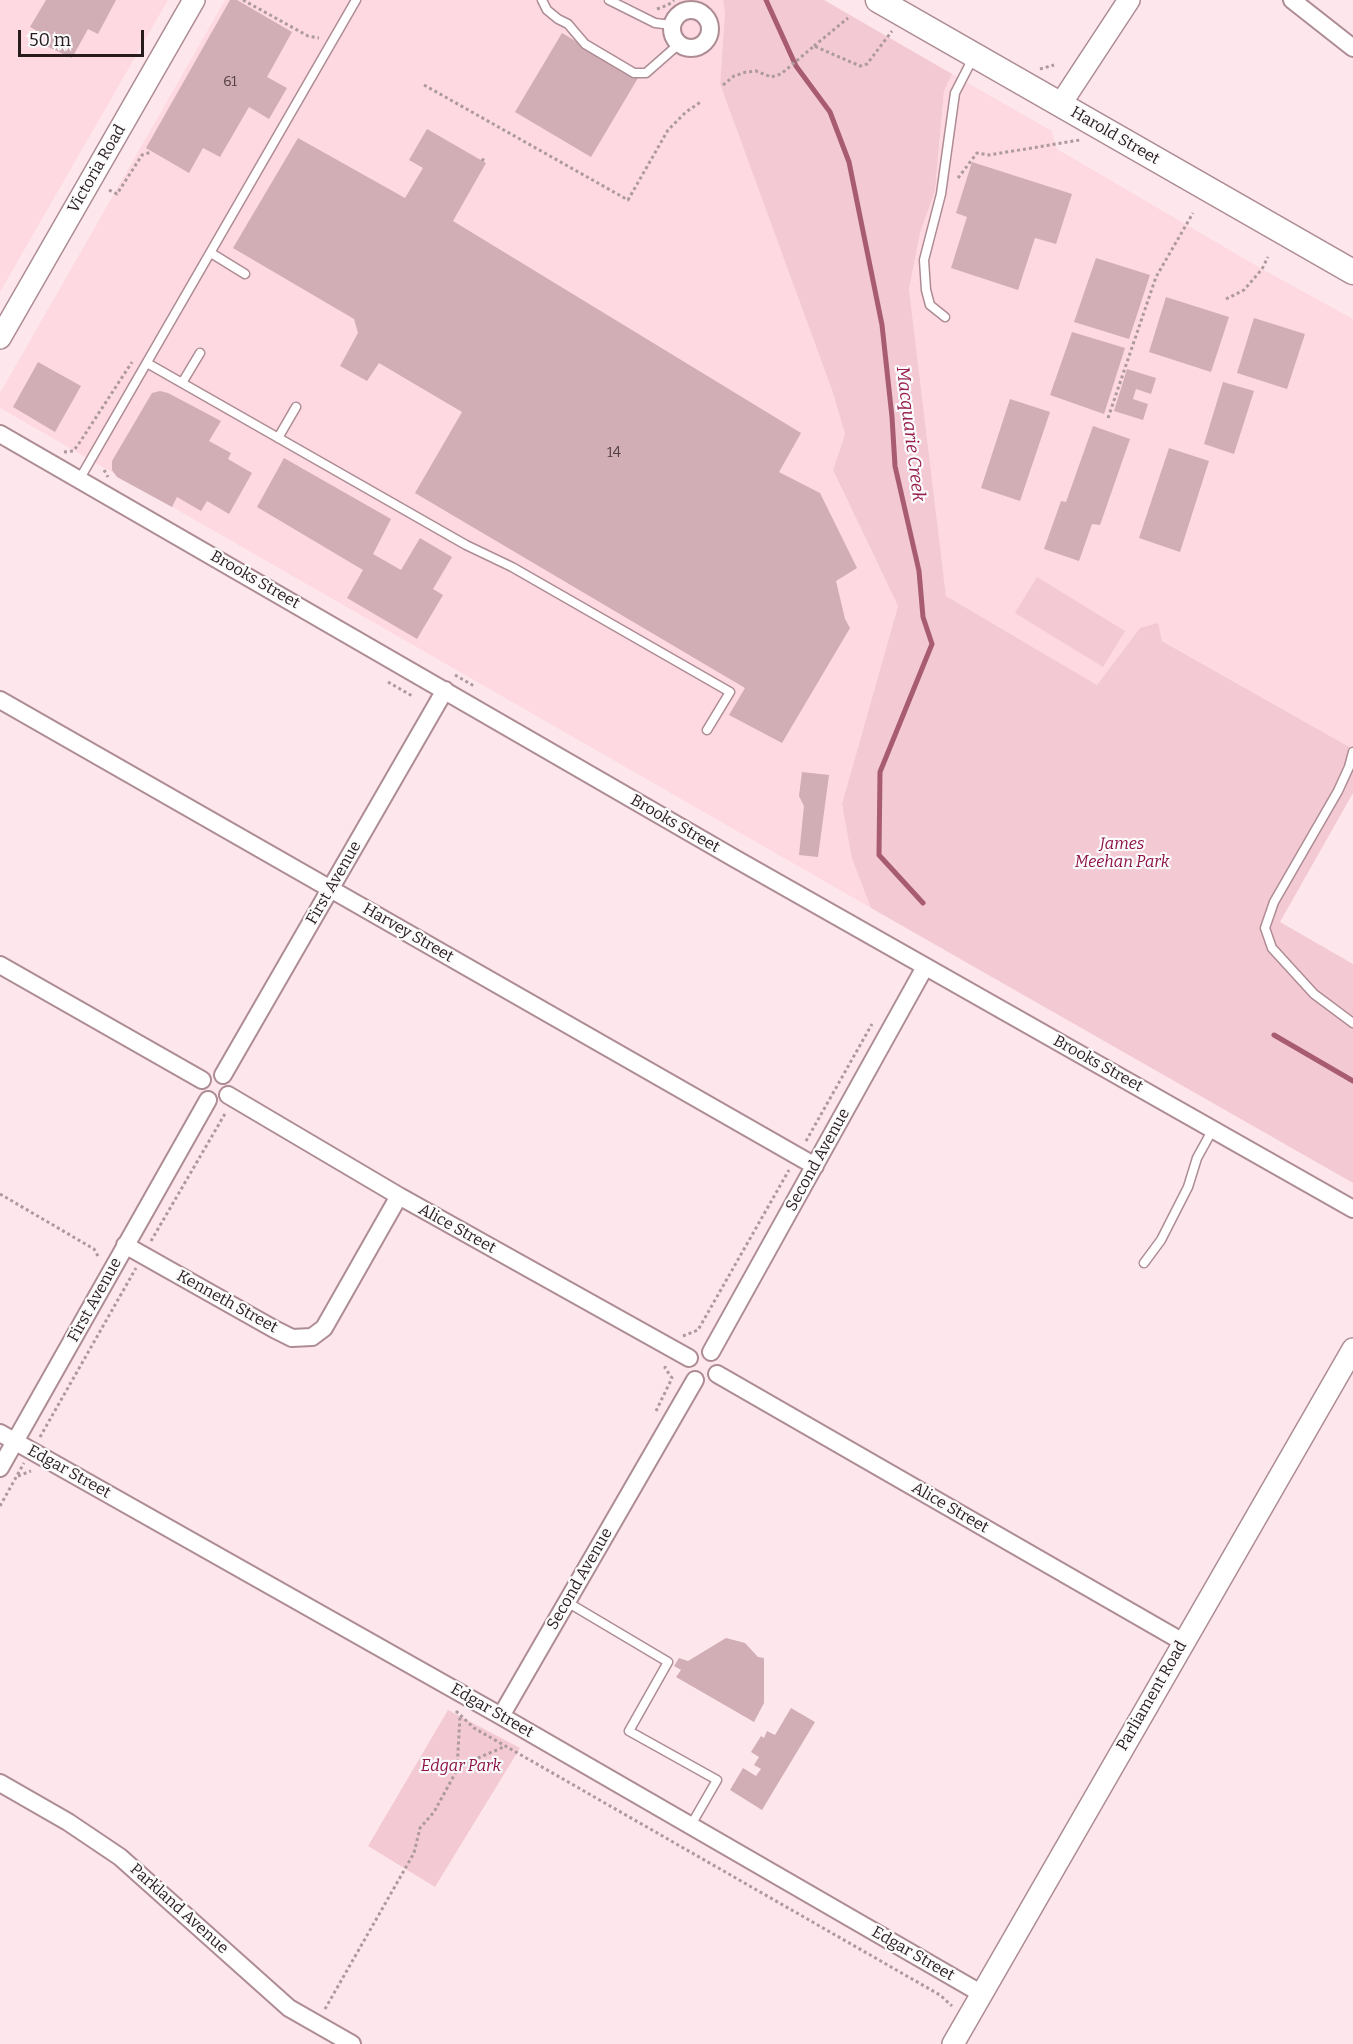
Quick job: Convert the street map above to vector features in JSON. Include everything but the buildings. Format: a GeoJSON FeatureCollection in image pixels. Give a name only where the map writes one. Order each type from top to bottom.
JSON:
{"type":"FeatureCollection","features":[{"type":"Feature","properties":{"kind":"main road","name":"Harold Street"},"geometry":{"type":"LineString","coordinates":[[878,0],[1353,272]]}},
{"type":"Feature","properties":{"kind":"street","name":"Victoria Road"},"geometry":{"type":"LineString","coordinates":[[0,338],[194,0]]}},
{"type":"Feature","properties":{"kind":"street"},"geometry":{"type":"LineString","coordinates":[[1060,105],[1129,0]]}},
{"type":"Feature","properties":{"kind":"street"},"geometry":{"type":"LineString","coordinates":[[1292,0],[1353,48]]}},
{"type":"Feature","properties":{"kind":"street"},"geometry":{"type":"LineString","coordinates":[[705,8],[710,28],[707,39],[702,44],[691,48],[679,44],[672,32],[679,13],[705,8]]}},
{"type":"Feature","properties":{"kind":"street","name":"Brooks Street"},"geometry":{"type":"LineString","coordinates":[[0,434],[925,967],[1353,1209]]}},
{"type":"Feature","properties":{"kind":"street","name":"First Avenue"},"geometry":{"type":"LineString","coordinates":[[223,1075],[446,690]]}},
{"type":"Feature","properties":{"kind":"street","name":"Harvey Street"},"geometry":{"type":"LineString","coordinates":[[0,700],[815,1166]]}},
{"type":"Feature","properties":{"kind":"street"},"geometry":{"type":"LineString","coordinates":[[0,965],[202,1080]]}},
{"type":"Feature","properties":{"kind":"street","name":"Second Avenue"},"geometry":{"type":"LineString","coordinates":[[711,1352],[925,967]]}},
{"type":"Feature","properties":{"kind":"street"},"geometry":{"type":"LineString","coordinates":[[212,1073],[223,1075],[230,1084],[227,1103],[208,1100],[201,1091],[202,1080],[212,1073]]}},
{"type":"Feature","properties":{"kind":"street","name":"First Avenue"},"geometry":{"type":"LineString","coordinates":[[0,1468],[208,1100]]}},
{"type":"Feature","properties":{"kind":"street","name":"Alice Street"},"geometry":{"type":"LineString","coordinates":[[227,1103],[689,1358]]}},
{"type":"Feature","properties":{"kind":"street","name":"Kenneth Street"},"geometry":{"type":"LineString","coordinates":[[125,1245],[292,1338],[312,1337],[324,1328],[399,1196]]}},
{"type":"Feature","properties":{"kind":"street","name":"Parliament Road"},"geometry":{"type":"LineString","coordinates":[[953,2044],[1353,1349]]}},
{"type":"Feature","properties":{"kind":"street"},"geometry":{"type":"LineString","coordinates":[[699,1351],[711,1352],[719,1362],[717,1374],[707,1382],[695,1380],[687,1370],[689,1358],[699,1351]]}},
{"type":"Feature","properties":{"kind":"street","name":"Alice Street"},"geometry":{"type":"LineString","coordinates":[[717,1374],[1183,1642]]}},
{"type":"Feature","properties":{"kind":"street","name":"Second Avenue"},"geometry":{"type":"LineString","coordinates":[[501,1716],[695,1380]]}},
{"type":"Feature","properties":{"kind":"street","name":"Edgar Street"},"geometry":{"type":"LineString","coordinates":[[0,1433],[501,1716],[982,1994]]}},
{"type":"Feature","properties":{"kind":"street","name":"Parkland Avenue"},"geometry":{"type":"LineString","coordinates":[[0,1783],[68,1822],[120,1857],[289,2008],[352,2044]]}},
{"type":"Feature","properties":{"kind":"lane"},"geometry":{"type":"LineString","coordinates":[[79,480],[356,0]]}},
{"type":"Feature","properties":{"kind":"lane"},"geometry":{"type":"LineString","coordinates":[[542,0],[547,10],[568,24],[585,44],[634,73],[645,73],[679,44]]}},
{"type":"Feature","properties":{"kind":"lane"},"geometry":{"type":"LineString","coordinates":[[609,0],[655,23],[679,13]]}},
{"type":"Feature","properties":{"kind":"lane"},"geometry":{"type":"LineString","coordinates":[[945,317],[930,305],[926,290],[924,260],[941,195],[955,93],[974,55]]}},
{"type":"Feature","properties":{"kind":"lane"},"geometry":{"type":"LineString","coordinates":[[211,253],[245,274]]}},
{"type":"Feature","properties":{"kind":"lane"},"geometry":{"type":"LineString","coordinates":[[182,383],[200,353]]}},
{"type":"Feature","properties":{"kind":"lane"},"geometry":{"type":"LineString","coordinates":[[147,363],[730,692],[707,730]]}},
{"type":"Feature","properties":{"kind":"lane"},"geometry":{"type":"LineString","coordinates":[[278,438],[296,407]]}},
{"type":"Feature","properties":{"kind":"lane"},"geometry":{"type":"LineString","coordinates":[[1353,752],[1338,791],[1274,902],[1265,928],[1272,948],[1314,994],[1353,1023]]}},
{"type":"Feature","properties":{"kind":"lane"},"geometry":{"type":"LineString","coordinates":[[1144,1263],[1161,1240],[1188,1187],[1197,1158],[1213,1129]]}},
{"type":"Feature","properties":{"kind":"lane"},"geometry":{"type":"LineString","coordinates":[[567,1602],[669,1662],[629,1731],[717,1780],[691,1826]]}},
{"type":"Feature","properties":{"kind":"path"},"geometry":{"type":"LineString","coordinates":[[243,0],[308,36],[322,39]]}},
{"type":"Feature","properties":{"kind":"path"},"geometry":{"type":"LineString","coordinates":[[723,85],[734,76],[746,72],[756,71],[771,77],[781,74],[848,18]]}},
{"type":"Feature","properties":{"kind":"path"},"geometry":{"type":"LineString","coordinates":[[814,46],[860,66],[867,64],[892,31]]}},
{"type":"Feature","properties":{"kind":"path"},"geometry":{"type":"LineString","coordinates":[[424,85],[628,200],[668,130],[680,117],[702,101]]}},
{"type":"Feature","properties":{"kind":"path"},"geometry":{"type":"LineString","coordinates":[[958,178],[977,153],[989,155],[1080,140]]}},
{"type":"Feature","properties":{"kind":"path"},"geometry":{"type":"LineString","coordinates":[[109,190],[117,194],[142,155],[151,152]]}},
{"type":"Feature","properties":{"kind":"path"},"geometry":{"type":"LineString","coordinates":[[1108,418],[1156,277],[1193,213]]}},
{"type":"Feature","properties":{"kind":"path"},"geometry":{"type":"LineString","coordinates":[[1226,298],[1244,290],[1263,269],[1268,257]]}},
{"type":"Feature","properties":{"kind":"path"},"geometry":{"type":"LineString","coordinates":[[388,682],[414,697]]}},
{"type":"Feature","properties":{"kind":"path"},"geometry":{"type":"LineString","coordinates":[[0,1506],[227,1103]]}},
{"type":"Feature","properties":{"kind":"path"},"geometry":{"type":"LineString","coordinates":[[0,1194],[94,1249],[99,1258]]}},
{"type":"Feature","properties":{"kind":"path"},"geometry":{"type":"LineString","coordinates":[[681,1338],[698,1330]]}},
{"type":"Feature","properties":{"kind":"path"},"geometry":{"type":"LineString","coordinates":[[667,1361],[665,1368],[672,1378],[670,1384]]}},
{"type":"Feature","properties":{"kind":"path"},"geometry":{"type":"LineString","coordinates":[[18,1476],[28,1470],[36,1471]]}},
{"type":"Feature","properties":{"kind":"path"},"geometry":{"type":"LineString","coordinates":[[452,1707],[474,1728],[940,1995],[953,2008]]}},
{"type":"Feature","properties":{"kind":"path"},"geometry":{"type":"LineString","coordinates":[[458,1770],[460,1714]]}},
{"type":"Feature","properties":{"kind":"path"},"geometry":{"type":"LineString","coordinates":[[316,2024],[414,1854],[420,1828],[434,1812],[458,1770],[471,1761],[506,1746]]}},
{"type":"Feature","properties":{"kind":"shaded area"},"geometry":{"type":"Polygon","coordinates":[[[0,0],[168,0],[0,292],[0,0]]]}},
{"type":"Feature","properties":{"kind":"shaded area"},"geometry":{"type":"Polygon","coordinates":[[[225,0],[723,0],[725,13],[720,84],[833,393],[845,434],[833,470],[898,606],[842,804],[852,859],[871,908],[0,408],[0,393],[225,0]]]}},
{"type":"Feature","properties":{"kind":"shaded area"},"geometry":{"type":"Polygon","coordinates":[[[952,74],[1052,131],[1057,149],[1262,269],[1353,319],[1353,749],[1140,628],[1097,685],[946,596],[909,289],[920,233],[935,191],[944,91],[952,74]]]}},
{"type":"Feature","properties":{"kind":"green space","name":"James Meehan Park"},"geometry":{"type":"Polygon","coordinates":[[[723,0],[824,0],[952,74],[944,91],[935,191],[920,233],[909,289],[946,596],[1097,685],[1140,628],[1158,623],[1162,641],[1353,749],[1353,793],[1280,922],[1353,964],[1353,1183],[871,908],[852,859],[842,804],[898,606],[833,470],[845,434],[833,393],[720,84],[725,13],[723,0]]]}},
{"type":"Feature","properties":{"kind":"green space"},"geometry":{"type":"Polygon","coordinates":[[[1037,577],[1125,631],[1103,667],[1015,613],[1037,577]]]}},
{"type":"Feature","properties":{"kind":"green space","name":"Edgar Park"},"geometry":{"type":"Polygon","coordinates":[[[448,1710],[520,1748],[435,1887],[368,1846],[448,1710]]]}},
{"type":"Feature","properties":{"kind":"waterway","name":"Macquarie Creek"},"geometry":{"type":"LineString","coordinates":[[766,0],[796,66],[830,112],[849,162],[882,325],[895,466],[919,571],[923,617],[932,644],[880,772],[879,855],[923,903]]}},
{"type":"Feature","properties":{"kind":"waterway","name":"Macquarie Creek"},"geometry":{"type":"LineString","coordinates":[[1274,1035],[1353,1081]]}}]}
